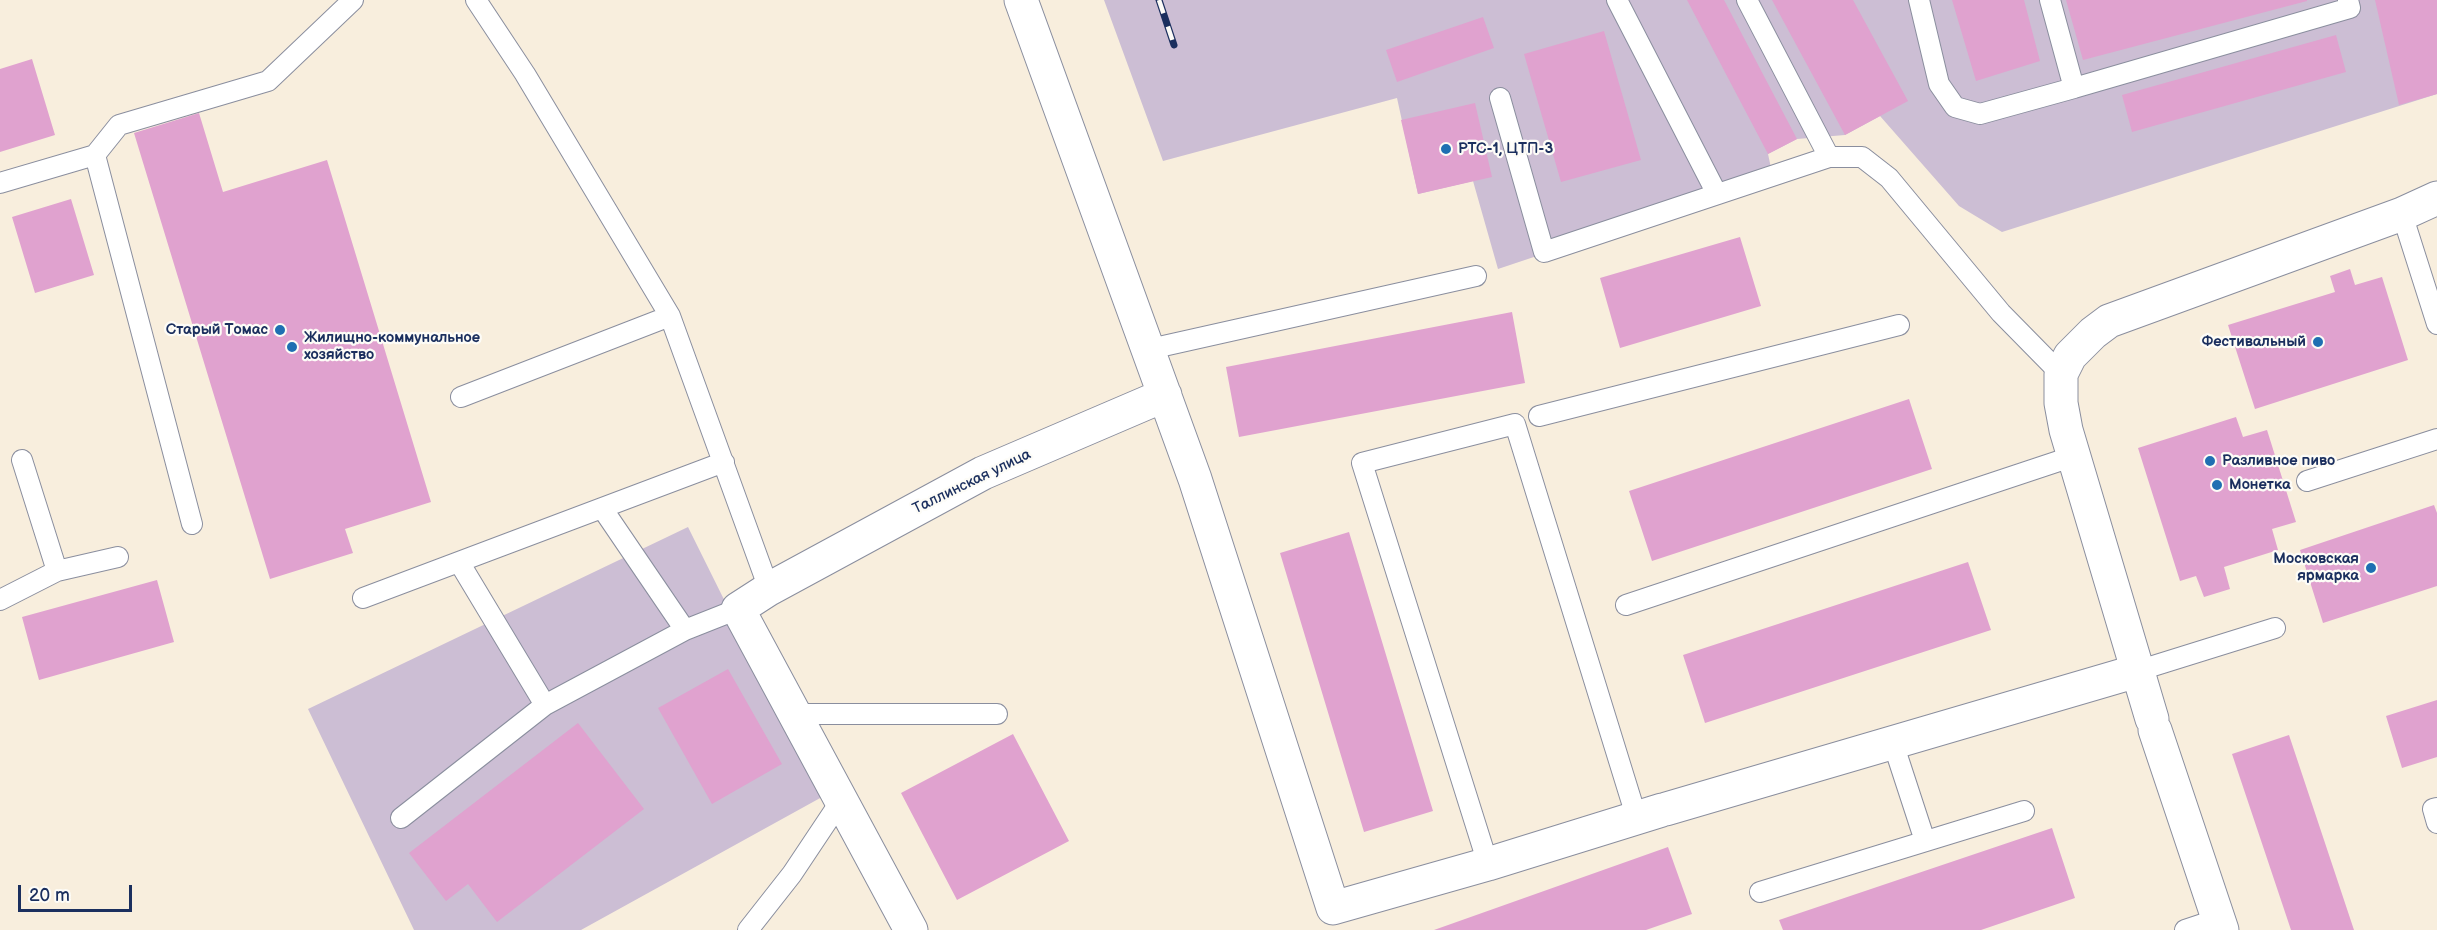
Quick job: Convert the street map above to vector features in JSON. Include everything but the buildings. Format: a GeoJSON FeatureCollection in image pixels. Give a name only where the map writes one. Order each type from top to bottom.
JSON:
{"type":"FeatureCollection","features":[{"type":"Feature","properties":{"kind":"street"},"geometry":{"type":"LineString","coordinates":[[1021,0],[1195,479],[1333,908],[2137,671]]}},
{"type":"Feature","properties":{"kind":"street"},"geometry":{"type":"LineString","coordinates":[[2220,925],[2153,725],[2074,456],[2061,403],[2061,374],[2070,356],[2092,333],[2109,321],[2437,198]]}},
{"type":"Feature","properties":{"kind":"street","name":"Таллинская улица"},"geometry":{"type":"LineString","coordinates":[[738,609],[769,589],[983,473],[1165,395]]}},
{"type":"Feature","properties":{"kind":"street"},"geometry":{"type":"LineString","coordinates":[[738,609],[911,930]]}},
{"type":"Feature","properties":{"kind":"lane"},"geometry":{"type":"LineString","coordinates":[[0,183],[95,155],[119,125],[268,81],[353,0]]}},
{"type":"Feature","properties":{"kind":"lane"},"geometry":{"type":"LineString","coordinates":[[476,0],[556,125],[670,316],[769,589]]}},
{"type":"Feature","properties":{"kind":"lane"},"geometry":{"type":"LineString","coordinates":[[1617,0],[1717,194]]}},
{"type":"Feature","properties":{"kind":"lane"},"geometry":{"type":"LineString","coordinates":[[1747,0],[1829,157]]}},
{"type":"Feature","properties":{"kind":"lane"},"geometry":{"type":"LineString","coordinates":[[1919,0],[1939,84],[1954,107],[1980,114],[2350,8],[2348,0]]}},
{"type":"Feature","properties":{"kind":"lane"},"geometry":{"type":"LineString","coordinates":[[2050,0],[2074,88]]}},
{"type":"Feature","properties":{"kind":"lane"},"geometry":{"type":"LineString","coordinates":[[1500,98],[1544,252],[1829,157],[1862,158],[1889,178],[2001,313],[2061,374]]}},
{"type":"Feature","properties":{"kind":"lane"},"geometry":{"type":"LineString","coordinates":[[95,155],[192,524]]}},
{"type":"Feature","properties":{"kind":"lane"},"geometry":{"type":"LineString","coordinates":[[2402,213],[2437,324]]}},
{"type":"Feature","properties":{"kind":"lane"},"geometry":{"type":"LineString","coordinates":[[1149,349],[1476,276]]}},
{"type":"Feature","properties":{"kind":"lane"},"geometry":{"type":"LineString","coordinates":[[461,398],[670,316]]}},
{"type":"Feature","properties":{"kind":"lane"},"geometry":{"type":"LineString","coordinates":[[1488,864],[1362,463],[1899,325]]}},
{"type":"Feature","properties":{"kind":"lane"},"geometry":{"type":"LineString","coordinates":[[1529,420],[1655,813]]}},
{"type":"Feature","properties":{"kind":"lane"},"geometry":{"type":"LineString","coordinates":[[2307,482],[2437,439]]}},
{"type":"Feature","properties":{"kind":"lane"},"geometry":{"type":"LineString","coordinates":[[1626,605],[2074,456]]}},
{"type":"Feature","properties":{"kind":"lane"},"geometry":{"type":"LineString","coordinates":[[22,459],[57,571]]}},
{"type":"Feature","properties":{"kind":"lane"},"geometry":{"type":"LineString","coordinates":[[363,598],[724,462]]}},
{"type":"Feature","properties":{"kind":"lane"},"geometry":{"type":"LineString","coordinates":[[602,508],[685,630]]}},
{"type":"Feature","properties":{"kind":"lane"},"geometry":{"type":"LineString","coordinates":[[0,600],[57,571],[118,557]]}},
{"type":"Feature","properties":{"kind":"lane"},"geometry":{"type":"LineString","coordinates":[[459,562],[545,705]]}},
{"type":"Feature","properties":{"kind":"lane"},"geometry":{"type":"LineString","coordinates":[[401,818],[545,705],[685,630],[738,609]]}},
{"type":"Feature","properties":{"kind":"lane"},"geometry":{"type":"LineString","coordinates":[[2137,671],[2275,628]]}},
{"type":"Feature","properties":{"kind":"lane"},"geometry":{"type":"LineString","coordinates":[[796,714],[997,714]]}},
{"type":"Feature","properties":{"kind":"lane"},"geometry":{"type":"LineString","coordinates":[[1893,743],[1925,841]]}},
{"type":"Feature","properties":{"kind":"lane"},"geometry":{"type":"LineString","coordinates":[[748,930],[792,874],[842,799]]}},
{"type":"Feature","properties":{"kind":"lane"},"geometry":{"type":"LineString","coordinates":[[2437,808],[2433,809],[2437,823]]}},
{"type":"Feature","properties":{"kind":"lane"},"geometry":{"type":"LineString","coordinates":[[1760,892],[2024,811]]}},
{"type":"Feature","properties":{"kind":"lane"},"geometry":{"type":"LineString","coordinates":[[2185,930],[2220,925]]}},
{"type":"Feature","properties":{"kind":"shaded area"},"geometry":{"type":"Polygon","coordinates":[[[1104,0],[2437,0],[2437,94],[2002,232],[1959,206],[1880,116],[1845,135],[1797,139],[1768,154],[1773,177],[1498,269],[1473,181],[1418,194],[1397,98],[1163,161],[1104,0]]]}},
{"type":"Feature","properties":{"kind":"shaded area"},"geometry":{"type":"Polygon","coordinates":[[[688,527],[822,797],[581,930],[414,930],[308,709],[688,527]]]}},
{"type":"Feature","properties":{"kind":"railway"},"geometry":{"type":"LineString","coordinates":[[1159,0],[1174,45]]}},
{"type":"Feature","properties":{"kind":"place","name":"РТС-1, ЦТП-3"},"geometry":{"type":"Point","coordinates":[1446,149]}},
{"type":"Feature","properties":{"kind":"place","name":"Старый Томас"},"geometry":{"type":"Point","coordinates":[280,330]}},
{"type":"Feature","properties":{"kind":"place","name":"Фестивальный"},"geometry":{"type":"Point","coordinates":[2318,342]}},
{"type":"Feature","properties":{"kind":"place","name":"Жилищно-коммунальное хозяйство"},"geometry":{"type":"Point","coordinates":[292,347]}},
{"type":"Feature","properties":{"kind":"place","name":"Разливное пиво"},"geometry":{"type":"Point","coordinates":[2210,461]}},
{"type":"Feature","properties":{"kind":"place","name":"Монетка"},"geometry":{"type":"Point","coordinates":[2217,485]}},
{"type":"Feature","properties":{"kind":"place","name":"Московская ярмарка"},"geometry":{"type":"Point","coordinates":[2371,568]}}]}
